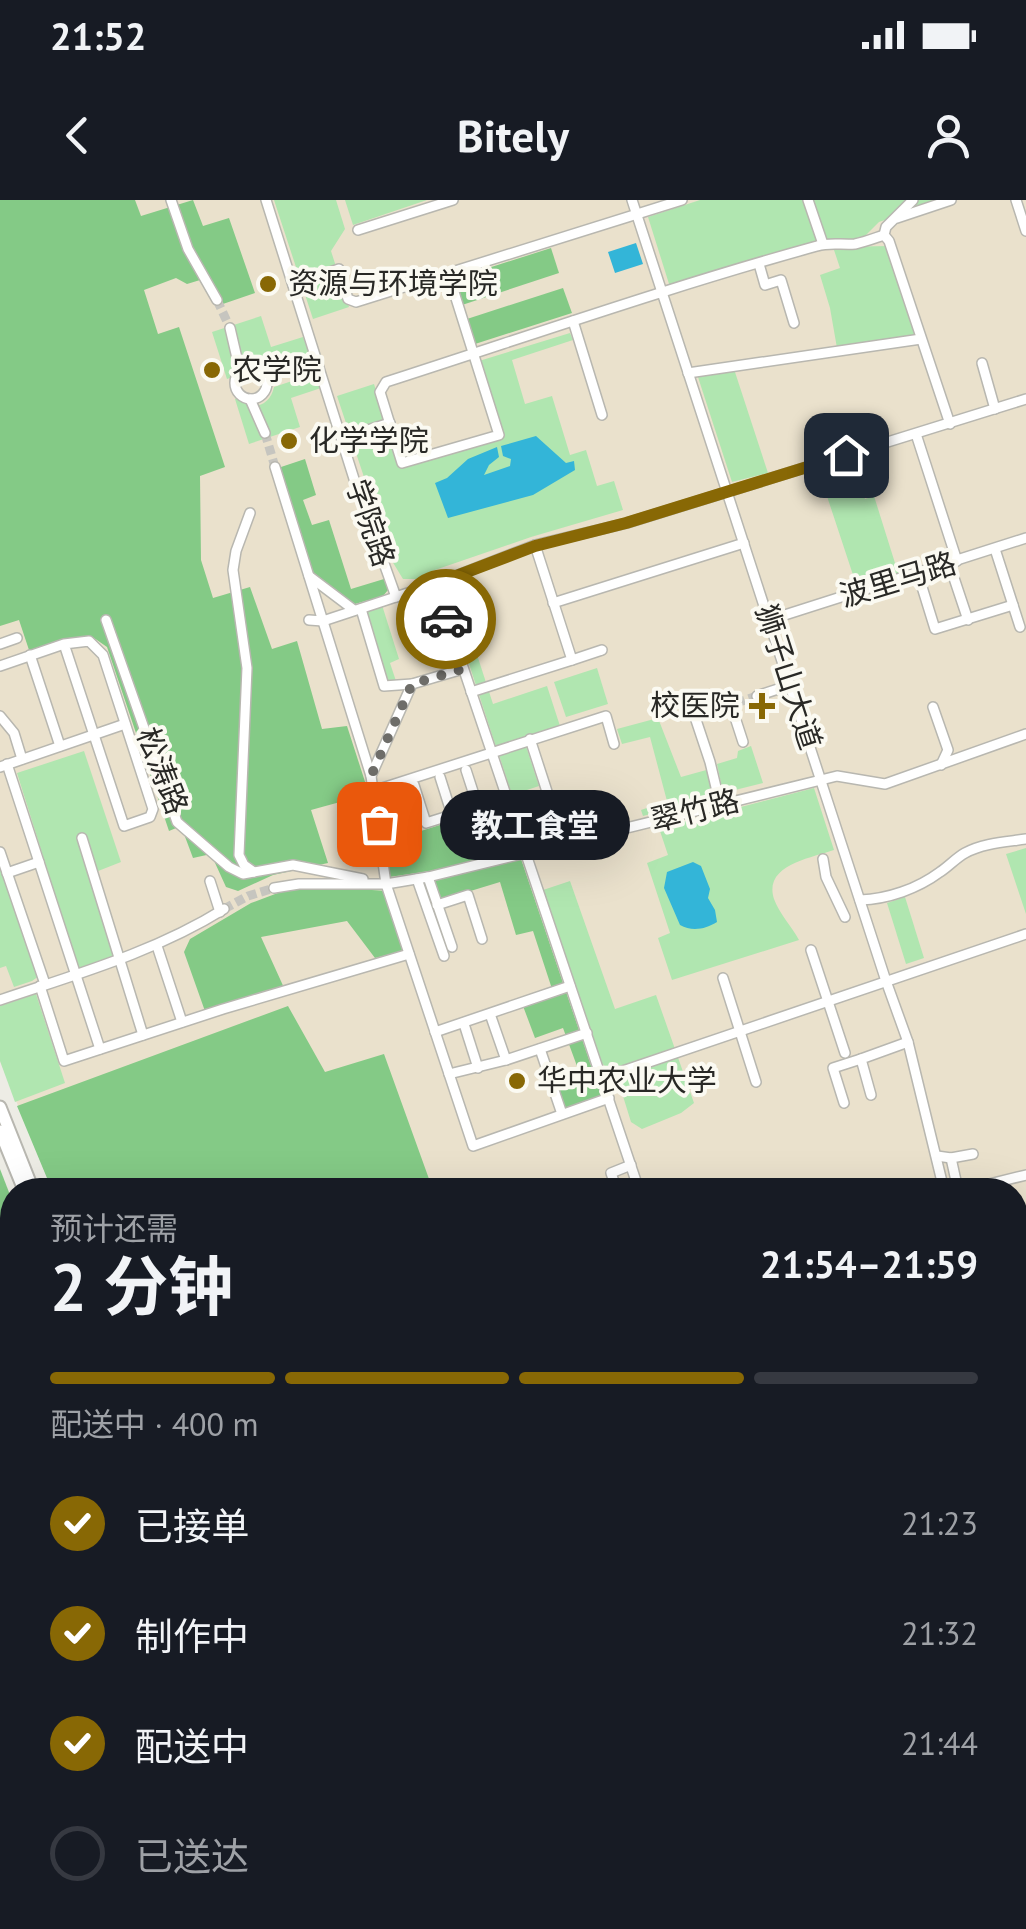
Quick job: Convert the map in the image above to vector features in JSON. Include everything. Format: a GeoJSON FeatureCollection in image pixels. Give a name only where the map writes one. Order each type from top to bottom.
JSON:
{"type":"FeatureCollection","features":[{"type":"Feature","properties":{"kind":"main road"},"geometry":{"type":"LineString","coordinates":[[0,1107],[29,1178]]}},
{"type":"Feature","properties":{"kind":"main road"},"geometry":{"type":"LineString","coordinates":[[0,1132],[19,1178]]}},
{"type":"Feature","properties":{"kind":"street"},"geometry":{"type":"LineString","coordinates":[[171,200],[188,250],[217,300]]}},
{"type":"Feature","properties":{"kind":"street","name":"学院路"},"geometry":{"type":"LineString","coordinates":[[266,200],[396,598],[435,584],[635,1178]]}},
{"type":"Feature","properties":{"kind":"street"},"geometry":{"type":"LineString","coordinates":[[358,230],[453,200]]}},
{"type":"Feature","properties":{"kind":"street","name":"狮子山大道"},"geometry":{"type":"LineString","coordinates":[[632,200],[908,1042],[941,1178]]}},
{"type":"Feature","properties":{"kind":"street"},"geometry":{"type":"LineString","coordinates":[[293,284],[338,270],[348,298],[356,302],[682,200]]}},
{"type":"Feature","properties":{"kind":"street"},"geometry":{"type":"LineString","coordinates":[[808,200],[822,244]]}},
{"type":"Feature","properties":{"kind":"street"},"geometry":{"type":"LineString","coordinates":[[884,235],[912,200]]}},
{"type":"Feature","properties":{"kind":"street"},"geometry":{"type":"LineString","coordinates":[[895,219],[951,200]]}},
{"type":"Feature","properties":{"kind":"street"},"geometry":{"type":"LineString","coordinates":[[1016,200],[1026,232]]}},
{"type":"Feature","properties":{"kind":"street"},"geometry":{"type":"LineString","coordinates":[[448,273],[473,354],[499,435],[402,464],[380,392],[386,382],[473,354],[573,321],[661,293],[822,244],[858,244],[884,235]]}},
{"type":"Feature","properties":{"kind":"street"},"geometry":{"type":"LineString","coordinates":[[884,235],[889,240],[950,424]]}},
{"type":"Feature","properties":{"kind":"street"},"geometry":{"type":"LineString","coordinates":[[758,264],[765,285],[781,280],[794,323]]}},
{"type":"Feature","properties":{"kind":"street"},"geometry":{"type":"LineString","coordinates":[[573,321],[602,415]]}},
{"type":"Feature","properties":{"kind":"street"},"geometry":{"type":"LineString","coordinates":[[230,328],[240,372]]}},
{"type":"Feature","properties":{"kind":"street"},"geometry":{"type":"LineString","coordinates":[[688,373],[921,339]]}},
{"type":"Feature","properties":{"kind":"street"},"geometry":{"type":"LineString","coordinates":[[982,362],[995,409]]}},
{"type":"Feature","properties":{"kind":"street"},"geometry":{"type":"LineString","coordinates":[[250,399],[264,393],[266,378],[260,370],[244,368],[235,381],[237,391],[250,399],[265,433]]}},
{"type":"Feature","properties":{"kind":"street"},"geometry":{"type":"LineString","coordinates":[[435,584],[535,546],[626,523],[1026,399]]}},
{"type":"Feature","properties":{"kind":"street"},"geometry":{"type":"LineString","coordinates":[[342,438],[390,423]]}},
{"type":"Feature","properties":{"kind":"street"},"geometry":{"type":"LineString","coordinates":[[916,434],[968,620]]}},
{"type":"Feature","properties":{"kind":"street"},"geometry":{"type":"LineString","coordinates":[[275,466],[371,776],[386,884],[473,1146],[608,1098]]}},
{"type":"Feature","properties":{"kind":"street"},"geometry":{"type":"LineString","coordinates":[[250,513],[233,570],[247,668],[239,855],[254,872],[293,865],[386,884]]}},
{"type":"Feature","properties":{"kind":"street","name":"波里马路"},"geometry":{"type":"LineString","coordinates":[[769,620],[1026,538]]}},
{"type":"Feature","properties":{"kind":"street"},"geometry":{"type":"LineString","coordinates":[[554,603],[744,544]]}},
{"type":"Feature","properties":{"kind":"street"},"geometry":{"type":"LineString","coordinates":[[535,546],[572,660]]}},
{"type":"Feature","properties":{"kind":"street"},"geometry":{"type":"LineString","coordinates":[[995,549],[1020,626]]}},
{"type":"Feature","properties":{"kind":"street"},"geometry":{"type":"LineString","coordinates":[[918,574],[934,630],[1013,605]]}},
{"type":"Feature","properties":{"kind":"street"},"geometry":{"type":"LineString","coordinates":[[308,575],[358,610],[384,686],[412,684],[463,669]]}},
{"type":"Feature","properties":{"kind":"street"},"geometry":{"type":"LineString","coordinates":[[309,620],[323,622],[396,598]]}},
{"type":"Feature","properties":{"kind":"street","name":"松涛路"},"geometry":{"type":"LineString","coordinates":[[106,620],[177,822],[229,867],[243,874],[254,872]]}},
{"type":"Feature","properties":{"kind":"street"},"geometry":{"type":"LineString","coordinates":[[0,644],[17,638]]}},
{"type":"Feature","properties":{"kind":"street"},"geometry":{"type":"LineString","coordinates":[[0,665],[64,644],[89,642],[103,655],[154,808],[150,818],[124,826],[64,644]]}},
{"type":"Feature","properties":{"kind":"street"},"geometry":{"type":"LineString","coordinates":[[470,692],[602,650]]}},
{"type":"Feature","properties":{"kind":"street"},"geometry":{"type":"LineString","coordinates":[[30,655],[60,746]]}},
{"type":"Feature","properties":{"kind":"street"},"geometry":{"type":"LineString","coordinates":[[371,776],[412,684]]}},
{"type":"Feature","properties":{"kind":"street"},"geometry":{"type":"LineString","coordinates":[[757,696],[790,685]]}},
{"type":"Feature","properties":{"kind":"street"},"geometry":{"type":"LineString","coordinates":[[736,703],[731,705],[743,742]]}},
{"type":"Feature","properties":{"kind":"street"},"geometry":{"type":"LineString","coordinates":[[933,707],[948,750],[940,766]]}},
{"type":"Feature","properties":{"kind":"street"},"geometry":{"type":"LineString","coordinates":[[694,714],[720,804]]}},
{"type":"Feature","properties":{"kind":"street"},"geometry":{"type":"LineString","coordinates":[[0,716],[14,733],[22,759]]}},
{"type":"Feature","properties":{"kind":"street"},"geometry":{"type":"LineString","coordinates":[[373,791],[606,716],[614,744]]}},
{"type":"Feature","properties":{"kind":"street"},"geometry":{"type":"LineString","coordinates":[[100,1049],[4,765],[126,724]]}},
{"type":"Feature","properties":{"kind":"street","name":"翠竹路"},"geometry":{"type":"LineString","coordinates":[[274,888],[299,884],[386,884],[423,878],[837,776],[885,784],[1026,734]]}},
{"type":"Feature","properties":{"kind":"street"},"geometry":{"type":"LineString","coordinates":[[530,739],[564,844]]}},
{"type":"Feature","properties":{"kind":"street"},"geometry":{"type":"LineString","coordinates":[[800,763],[814,758]]}},
{"type":"Feature","properties":{"kind":"street"},"geometry":{"type":"LineString","coordinates":[[466,770],[478,806]]}},
{"type":"Feature","properties":{"kind":"street"},"geometry":{"type":"LineString","coordinates":[[440,778],[452,815]]}},
{"type":"Feature","properties":{"kind":"street"},"geometry":{"type":"LineString","coordinates":[[414,785],[426,822],[506,798]]}},
{"type":"Feature","properties":{"kind":"street"},"geometry":{"type":"LineString","coordinates":[[82,838],[143,1036]]}},
{"type":"Feature","properties":{"kind":"street"},"geometry":{"type":"LineString","coordinates":[[860,900],[907,890],[976,848],[1026,839]]}},
{"type":"Feature","properties":{"kind":"street"},"geometry":{"type":"LineString","coordinates":[[0,852],[64,1061],[409,954]]}},
{"type":"Feature","properties":{"kind":"street"},"geometry":{"type":"LineString","coordinates":[[823,859],[831,889],[845,917]]}},
{"type":"Feature","properties":{"kind":"street"},"geometry":{"type":"LineString","coordinates":[[7,873],[39,862]]}},
{"type":"Feature","properties":{"kind":"street"},"geometry":{"type":"LineString","coordinates":[[423,878],[438,905],[452,947]]}},
{"type":"Feature","properties":{"kind":"street"},"geometry":{"type":"LineString","coordinates":[[423,878],[444,956]]}},
{"type":"Feature","properties":{"kind":"street"},"geometry":{"type":"LineString","coordinates":[[0,1000],[188,932],[222,910],[210,881]]}},
{"type":"Feature","properties":{"kind":"street"},"geometry":{"type":"LineString","coordinates":[[831,889],[853,881]]}},
{"type":"Feature","properties":{"kind":"street"},"geometry":{"type":"LineString","coordinates":[[438,905],[468,895],[482,939]]}},
{"type":"Feature","properties":{"kind":"street"},"geometry":{"type":"LineString","coordinates":[[602,1078],[1026,934]]}},
{"type":"Feature","properties":{"kind":"street"},"geometry":{"type":"LineString","coordinates":[[157,946],[182,1022]]}},
{"type":"Feature","properties":{"kind":"street"},"geometry":{"type":"LineString","coordinates":[[812,950],[846,1053]]}},
{"type":"Feature","properties":{"kind":"street"},"geometry":{"type":"LineString","coordinates":[[723,978],[756,1082]]}},
{"type":"Feature","properties":{"kind":"street"},"geometry":{"type":"LineString","coordinates":[[435,1032],[570,986]]}},
{"type":"Feature","properties":{"kind":"street"},"geometry":{"type":"LineString","coordinates":[[490,1014],[506,1060]]}},
{"type":"Feature","properties":{"kind":"street"},"geometry":{"type":"LineString","coordinates":[[464,1024],[478,1068]]}},
{"type":"Feature","properties":{"kind":"street"},"geometry":{"type":"LineString","coordinates":[[448,1074],[587,1034]]}},
{"type":"Feature","properties":{"kind":"street"},"geometry":{"type":"LineString","coordinates":[[844,1104],[832,1068],[908,1042]]}},
{"type":"Feature","properties":{"kind":"street"},"geometry":{"type":"LineString","coordinates":[[540,1049],[562,1114]]}},
{"type":"Feature","properties":{"kind":"street"},"geometry":{"type":"LineString","coordinates":[[860,1059],[871,1095]]}},
{"type":"Feature","properties":{"kind":"street"},"geometry":{"type":"LineString","coordinates":[[936,1156],[973,1154]]}},
{"type":"Feature","properties":{"kind":"street"},"geometry":{"type":"LineString","coordinates":[[951,1158],[958,1178]]}},
{"type":"Feature","properties":{"kind":"street"},"geometry":{"type":"LineString","coordinates":[[613,1178],[611,1173],[631,1165]]}},
{"type":"Feature","properties":{"kind":"shaded area","name":"华中农业大学"},"geometry":{"type":"Polygon","coordinates":[[[0,200],[1026,200],[1026,1178],[47,1178],[0,1061],[0,200]]]}},
{"type":"Feature","properties":{"kind":"green space"},"geometry":{"type":"Polygon","coordinates":[[[0,200],[135,200],[141,216],[193,200],[203,226],[229,218],[255,293],[220,305],[210,277],[187,284],[176,278],[144,290],[158,334],[179,327],[225,467],[200,476],[201,560],[213,598],[250,587],[272,649],[297,641],[322,729],[347,726],[369,794],[311,810],[328,863],[273,875],[238,891],[226,887],[211,854],[193,858],[181,826],[169,831],[107,647],[94,638],[74,637],[30,653],[19,620],[0,626],[0,200]]]}},
{"type":"Feature","properties":{"kind":"green space"},"geometry":{"type":"Polygon","coordinates":[[[274,200],[336,200],[345,229],[331,251],[349,307],[313,319],[274,200]]]}},
{"type":"Feature","properties":{"kind":"green space"},"geometry":{"type":"Polygon","coordinates":[[[345,200],[427,200],[353,225],[345,200]]]}},
{"type":"Feature","properties":{"kind":"green space"},"geometry":{"type":"Polygon","coordinates":[[[700,200],[943,200],[879,222],[861,240],[826,239],[670,287],[648,217],[700,200]]]}},
{"type":"Feature","properties":{"kind":"green space"},"geometry":{"type":"Polygon","coordinates":[[[890,246],[918,337],[837,348],[820,275],[840,268],[833,247],[890,246]]]}},
{"type":"Feature","properties":{"kind":"green space"},"geometry":{"type":"Polygon","coordinates":[[[551,248],[559,273],[462,305],[454,279],[551,248]]]}},
{"type":"Feature","properties":{"kind":"green space"},"geometry":{"type":"Polygon","coordinates":[[[563,288],[572,313],[475,344],[467,319],[563,288]]]}},
{"type":"Feature","properties":{"kind":"green space"},"geometry":{"type":"Polygon","coordinates":[[[261,316],[271,347],[303,337],[309,353],[266,367],[245,361],[227,379],[212,332],[261,316]]]}},
{"type":"Feature","properties":{"kind":"green space"},"geometry":{"type":"Polygon","coordinates":[[[570,333],[573,340],[512,360],[525,404],[552,396],[570,455],[586,450],[597,486],[614,481],[623,510],[432,571],[423,579],[403,579],[392,561],[337,396],[374,384],[399,468],[503,438],[479,361],[570,333]]]}},
{"type":"Feature","properties":{"kind":"green space"},"geometry":{"type":"Polygon","coordinates":[[[734,369],[768,473],[732,482],[697,374],[734,369]]]}},
{"type":"Feature","properties":{"kind":"green space"},"geometry":{"type":"Polygon","coordinates":[[[316,373],[321,388],[291,398],[300,427],[249,444],[235,399],[260,405],[269,399],[274,387],[316,373]]]}},
{"type":"Feature","properties":{"kind":"green space"},"geometry":{"type":"Polygon","coordinates":[[[305,459],[316,495],[303,500],[312,525],[329,520],[351,589],[384,579],[388,590],[383,596],[355,604],[312,574],[278,468],[305,459]]]}},
{"type":"Feature","properties":{"kind":"green space"},"geometry":{"type":"Polygon","coordinates":[[[852,460],[865,499],[874,496],[895,563],[905,561],[909,571],[857,587],[818,469],[852,460]]]}},
{"type":"Feature","properties":{"kind":"green space"},"geometry":{"type":"Polygon","coordinates":[[[456,590],[493,704],[547,686],[560,726],[496,747],[446,593],[456,590]]]}},
{"type":"Feature","properties":{"kind":"green space"},"geometry":{"type":"Polygon","coordinates":[[[382,605],[399,659],[390,663],[396,681],[387,680],[366,612],[382,605]]]}},
{"type":"Feature","properties":{"kind":"green space"},"geometry":{"type":"Polygon","coordinates":[[[597,668],[608,704],[566,717],[554,682],[597,668]]]}},
{"type":"Feature","properties":{"kind":"green space"},"geometry":{"type":"Polygon","coordinates":[[[658,718],[681,777],[710,769],[715,797],[643,816],[641,810],[667,801],[650,737],[622,744],[617,729],[658,718]]]}},
{"type":"Feature","properties":{"kind":"green space"},"geometry":{"type":"Polygon","coordinates":[[[526,746],[539,786],[512,795],[499,755],[526,746]]]}},
{"type":"Feature","properties":{"kind":"green space"},"geometry":{"type":"Polygon","coordinates":[[[751,746],[763,783],[723,793],[717,764],[737,758],[738,751],[751,746]]]}},
{"type":"Feature","properties":{"kind":"green space"},"geometry":{"type":"Polygon","coordinates":[[[84,751],[121,862],[88,875],[114,958],[79,971],[17,773],[84,751]]]}},
{"type":"Feature","properties":{"kind":"green space"},"geometry":{"type":"Polygon","coordinates":[[[814,788],[834,850],[791,865],[772,887],[776,904],[799,940],[672,980],[658,938],[670,933],[647,863],[668,855],[659,828],[814,788]]]}},
{"type":"Feature","properties":{"kind":"green space"},"geometry":{"type":"Polygon","coordinates":[[[503,805],[518,850],[389,877],[383,843],[503,805]]]}},
{"type":"Feature","properties":{"kind":"green space"},"geometry":{"type":"Polygon","coordinates":[[[544,805],[556,843],[527,849],[516,814],[544,805]]]}},
{"type":"Feature","properties":{"kind":"green space"},"geometry":{"type":"Polygon","coordinates":[[[1026,848],[1026,914],[1006,854],[1026,848]]]}},
{"type":"Feature","properties":{"kind":"green space"},"geometry":{"type":"Polygon","coordinates":[[[521,859],[601,1095],[563,1109],[557,1087],[581,1077],[563,1028],[535,1038],[523,1006],[554,995],[533,931],[516,935],[500,882],[441,900],[435,880],[521,859]]]}},
{"type":"Feature","properties":{"kind":"green space"},"geometry":{"type":"Polygon","coordinates":[[[0,864],[39,976],[14,987],[6,966],[0,968],[0,864]]]}},
{"type":"Feature","properties":{"kind":"green space"},"geometry":{"type":"Polygon","coordinates":[[[570,881],[615,1009],[656,995],[694,1103],[681,1113],[642,1129],[631,1122],[618,1080],[599,1060],[540,891],[570,881]]]}},
{"type":"Feature","properties":{"kind":"green space"},"geometry":{"type":"Polygon","coordinates":[[[291,888],[388,891],[407,950],[375,958],[347,921],[261,937],[285,990],[206,1014],[184,952],[190,939],[251,903],[291,888]]]}},
{"type":"Feature","properties":{"kind":"green space"},"geometry":{"type":"Polygon","coordinates":[[[905,897],[924,958],[906,964],[887,903],[905,897]]]}},
{"type":"Feature","properties":{"kind":"green space"},"geometry":{"type":"Polygon","coordinates":[[[36,994],[65,1083],[15,1102],[0,1061],[0,1006],[36,994]]]}},
{"type":"Feature","properties":{"kind":"green space"},"geometry":{"type":"Polygon","coordinates":[[[288,1006],[325,1072],[384,1054],[429,1178],[47,1178],[17,1106],[288,1006]]]}},
{"type":"Feature","properties":{"kind":"water"},"geometry":{"type":"Polygon","coordinates":[[[636,243],[643,264],[615,273],[608,252],[636,243]]]}},
{"type":"Feature","properties":{"kind":"water"},"geometry":{"type":"Polygon","coordinates":[[[536,436],[566,463],[574,461],[575,470],[533,495],[448,518],[435,483],[447,478],[468,459],[497,447],[499,457],[484,475],[510,466],[511,459],[503,456],[501,446],[536,436]]]}},
{"type":"Feature","properties":{"kind":"water"},"geometry":{"type":"Polygon","coordinates":[[[693,862],[701,866],[717,922],[699,929],[680,925],[664,888],[667,872],[693,862]]]}},
{"type":"Feature","properties":{"kind":"tunnel"},"geometry":{"type":"LineString","coordinates":[[217,300],[230,328]]}},
{"type":"Feature","properties":{"kind":"tunnel"},"geometry":{"type":"LineString","coordinates":[[265,433],[275,467]]}},
{"type":"Feature","properties":{"kind":"tunnel"},"geometry":{"type":"LineString","coordinates":[[736,703],[757,696]]}},
{"type":"Feature","properties":{"kind":"tunnel"},"geometry":{"type":"LineString","coordinates":[[224,909],[274,888]]}},
{"type":"Feature","properties":{"kind":"way so far"},"geometry":{"type":"LineString","coordinates":[[379,824],[371,776],[412,684],[463,669],[446,619]]}},
{"type":"Feature","properties":{"kind":"place","name":"资源与环境学院"},"geometry":{"type":"Point","coordinates":[268,284]}},
{"type":"Feature","properties":{"kind":"place","name":"农学院"},"geometry":{"type":"Point","coordinates":[212,370]}},
{"type":"Feature","properties":{"kind":"place","name":"化学学院"},"geometry":{"type":"Point","coordinates":[289,441]}},
{"type":"Feature","properties":{"kind":"place","name":"校医院"},"geometry":{"type":"Point","coordinates":[762,706]}},
{"type":"Feature","properties":{"kind":"place","name":"教工食堂"},"geometry":{"type":"Point","coordinates":[379,824]}},
{"type":"Feature","properties":{"kind":"place","name":"华中农业大学"},"geometry":{"type":"Point","coordinates":[517,1081]}},
{"type":"Feature","properties":{"kind":"route"},"geometry":{"type":"LineString","coordinates":[[446,619],[435,584],[535,546],[626,523],[846,455]]}}]}
